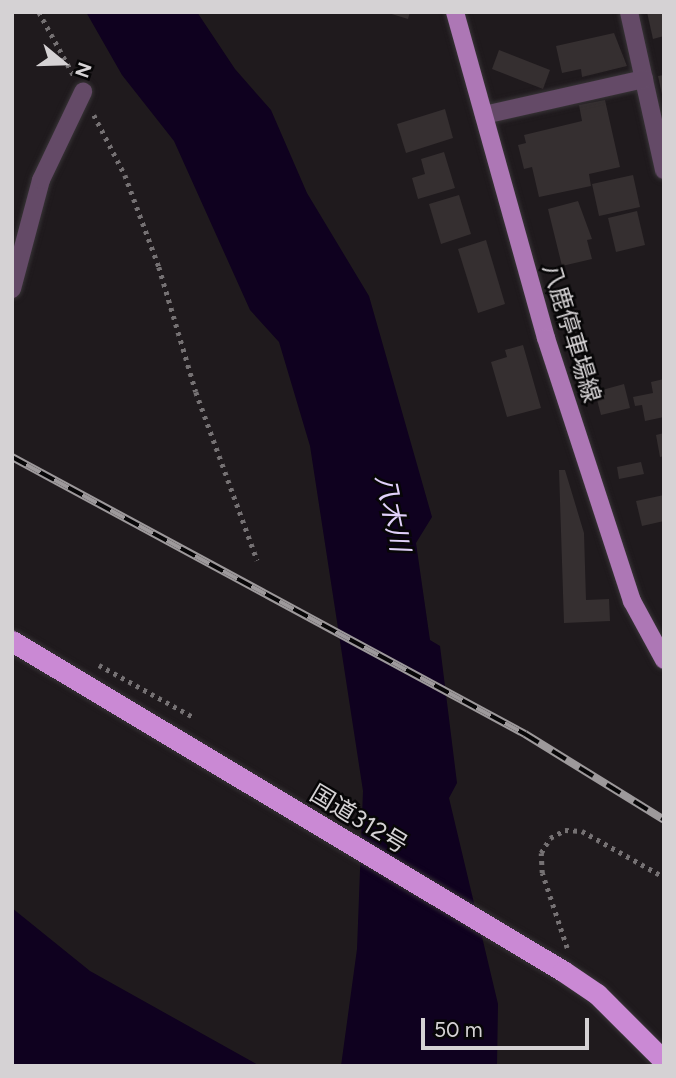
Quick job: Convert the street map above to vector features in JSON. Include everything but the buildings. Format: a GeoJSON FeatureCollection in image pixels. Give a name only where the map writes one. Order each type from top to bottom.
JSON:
{"type":"FeatureCollection","features":[{"type":"Feature","properties":{"kind":"highway","name":"国道312号"},"geometry":{"type":"LineString","coordinates":[[12,641],[571,976],[664,1061]]}},
{"type":"Feature","properties":{"kind":"main road","name":"八鹿停車場線"},"geometry":{"type":"LineString","coordinates":[[454,12],[545,338],[632,601],[664,660]]}},
{"type":"Feature","properties":{"kind":"street"},"geometry":{"type":"LineString","coordinates":[[629,12],[664,170]]}},
{"type":"Feature","properties":{"kind":"street"},"geometry":{"type":"LineString","coordinates":[[484,115],[644,79]]}},
{"type":"Feature","properties":{"kind":"street"},"geometry":{"type":"LineString","coordinates":[[12,289],[41,180],[83,92]]}},
{"type":"Feature","properties":{"kind":"path"},"geometry":{"type":"LineString","coordinates":[[39,12],[125,175],[159,267],[196,392],[257,560]]}},
{"type":"Feature","properties":{"kind":"path"},"geometry":{"type":"LineString","coordinates":[[85,658],[195,718]]}},
{"type":"Feature","properties":{"kind":"path"},"geometry":{"type":"LineString","coordinates":[[571,976],[542,873],[541,853],[550,838],[565,830],[582,831],[664,877]]}},
{"type":"Feature","properties":{"kind":"water","name":"八木川"},"geometry":{"type":"Polygon","coordinates":[[[86,12],[197,12],[235,69],[271,110],[307,193],[369,296],[432,517],[416,543],[430,640],[440,646],[457,783],[449,798],[498,1004],[497,1066],[341,1066],[357,949],[363,791],[310,446],[279,342],[250,310],[174,141],[122,75],[86,12]]]}},
{"type":"Feature","properties":{"kind":"water"},"geometry":{"type":"Polygon","coordinates":[[[12,908],[90,971],[260,1066],[12,1066],[12,908]]]}},
{"type":"Feature","properties":{"kind":"railway"},"geometry":{"type":"LineString","coordinates":[[12,457],[525,734],[664,820]]}}]}
